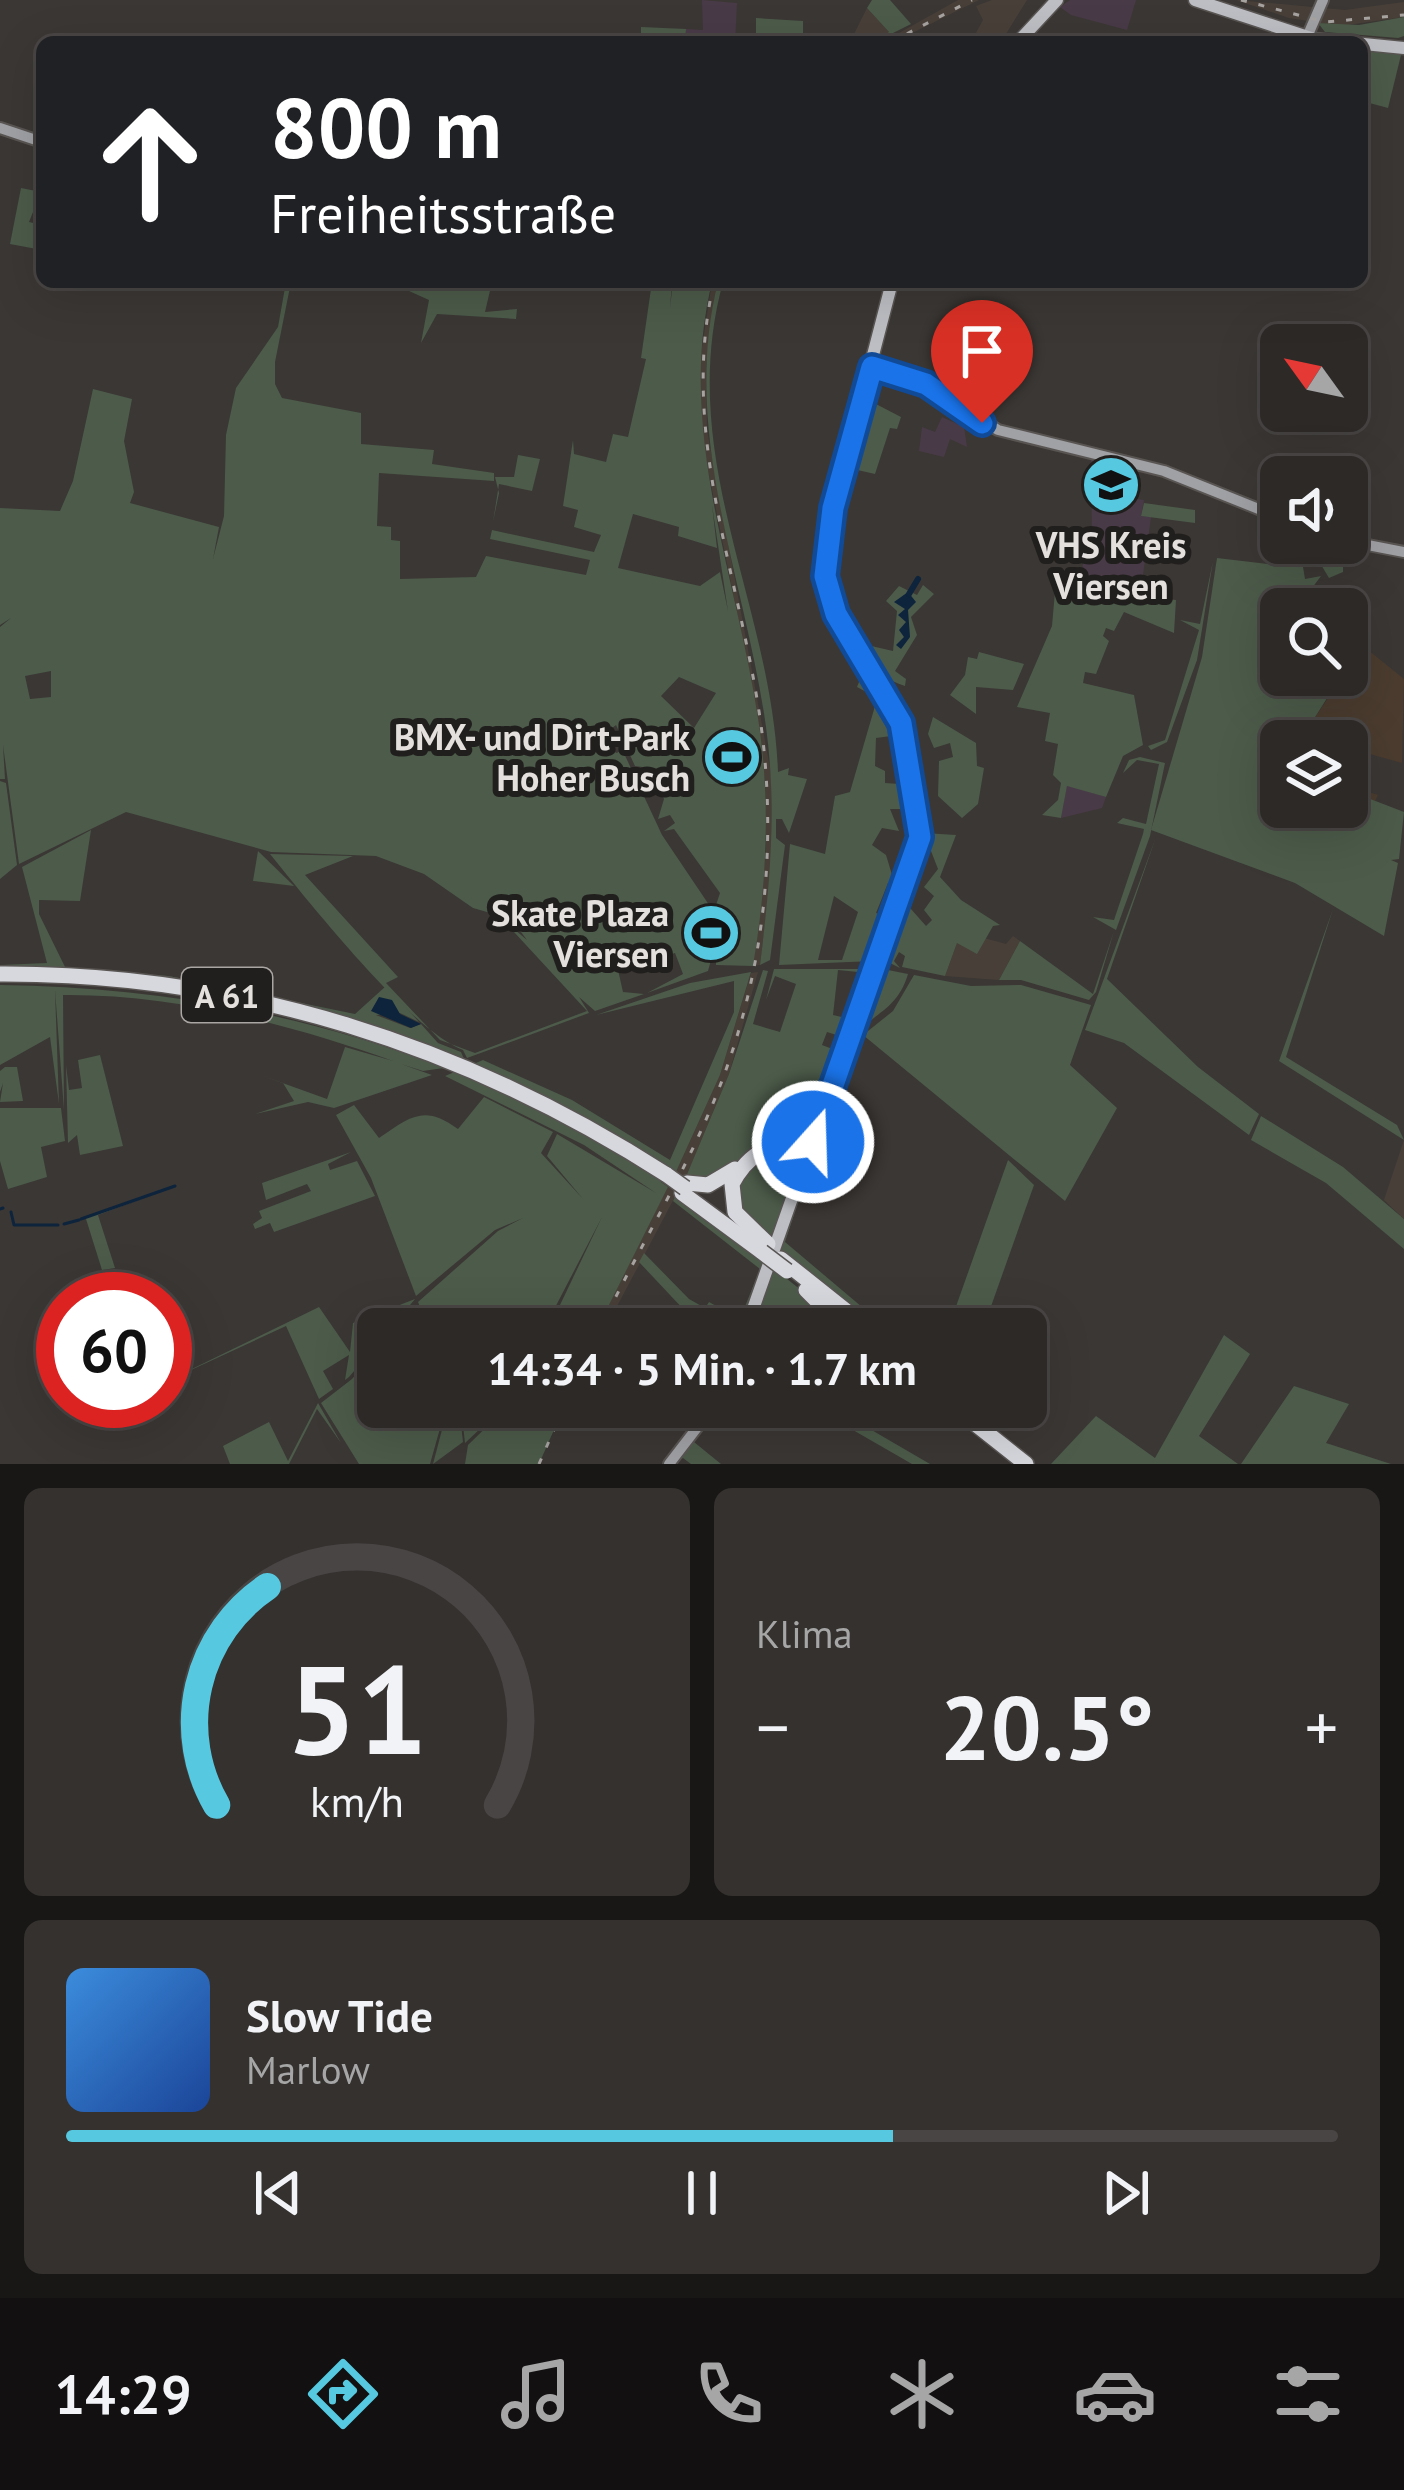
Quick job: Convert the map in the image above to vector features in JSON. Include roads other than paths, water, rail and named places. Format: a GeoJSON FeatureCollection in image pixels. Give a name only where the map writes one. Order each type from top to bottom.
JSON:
{"type":"FeatureCollection","features":[{"type":"Feature","properties":{"kind":"highway","name":"A 61"},"geometry":{"type":"LineString","coordinates":[[0,978],[147,989],[233,1002],[320,1021],[444,1059],[685,1188],[767,1249],[834,1308]]}},
{"type":"Feature","properties":{"kind":"highway"},"geometry":{"type":"LineString","coordinates":[[685,1188],[716,1182],[784,1135],[810,1127],[823,1115]]}},
{"type":"Feature","properties":{"kind":"highway"},"geometry":{"type":"LineString","coordinates":[[784,1135],[812,1144]]}},
{"type":"Feature","properties":{"kind":"highway"},"geometry":{"type":"LineString","coordinates":[[767,1249],[735,1212],[732,1184],[750,1160],[774,1144],[812,1144]]}},
{"type":"Feature","properties":{"kind":"highway"},"geometry":{"type":"LineString","coordinates":[[789,1269],[824,1308]]}},
{"type":"Feature","properties":{"kind":"highway","name":"A 61"},"geometry":{"type":"LineString","coordinates":[[789,1269],[841,1308]]}},
{"type":"Feature","properties":{"kind":"highway"},"geometry":{"type":"LineString","coordinates":[[981,1428],[1026,1464]]}},
{"type":"Feature","properties":{"kind":"highway"},"geometry":{"type":"LineString","coordinates":[[990,1428],[1035,1464]]}},
{"type":"Feature","properties":{"kind":"main road"},"geometry":{"type":"LineString","coordinates":[[1018,36],[1045,0]]}},
{"type":"Feature","properties":{"kind":"main road"},"geometry":{"type":"LineString","coordinates":[[1019,36],[1058,0]]}},
{"type":"Feature","properties":{"kind":"main road"},"geometry":{"type":"LineString","coordinates":[[1195,0],[1322,36]]}},
{"type":"Feature","properties":{"kind":"main road"},"geometry":{"type":"LineString","coordinates":[[1214,0],[1304,34]]}},
{"type":"Feature","properties":{"kind":"main road"},"geometry":{"type":"LineString","coordinates":[[1304,34],[1323,0]]}},
{"type":"Feature","properties":{"kind":"main road"},"geometry":{"type":"LineString","coordinates":[[1368,41],[1404,45]]}},
{"type":"Feature","properties":{"kind":"main road"},"geometry":{"type":"LineString","coordinates":[[0,128],[36,140]]}},
{"type":"Feature","properties":{"kind":"main road"},"geometry":{"type":"LineString","coordinates":[[755,1308],[917,851],[919,816],[901,723],[831,602],[824,556],[893,288]]}},
{"type":"Feature","properties":{"kind":"main road"},"geometry":{"type":"LineString","coordinates":[[872,367],[926,384],[998,430],[1164,471],[1260,510]]}},
{"type":"Feature","properties":{"kind":"main road"},"geometry":{"type":"LineString","coordinates":[[1368,545],[1404,552]]}},
{"type":"Feature","properties":{"kind":"main road"},"geometry":{"type":"LineString","coordinates":[[669,1464],[696,1428]]}},
{"type":"Feature","properties":{"kind":"water"},"geometry":{"type":"Polygon","coordinates":[[[908,592],[916,602],[908,610],[910,637],[901,649],[896,645],[904,637],[899,630],[906,622],[898,615],[905,609],[894,602],[908,592]]]}},
{"type":"Feature","properties":{"kind":"water"},"geometry":{"type":"Polygon","coordinates":[[[379,997],[392,1000],[400,1014],[421,1024],[411,1028],[371,1011],[379,997]]]}},
{"type":"Feature","properties":{"kind":"waterway"},"geometry":{"type":"LineString","coordinates":[[909,594],[918,579]]}},
{"type":"Feature","properties":{"kind":"waterway"},"geometry":{"type":"LineString","coordinates":[[81,1219],[175,1186]]}},
{"type":"Feature","properties":{"kind":"waterway"},"geometry":{"type":"LineString","coordinates":[[11,1212],[14,1225],[58,1225]]}},
{"type":"Feature","properties":{"kind":"waterway"},"geometry":{"type":"LineString","coordinates":[[64,1224],[79,1220]]}},
{"type":"Feature","properties":{"kind":"railway"},"geometry":{"type":"LineString","coordinates":[[903,36],[972,0]]}},
{"type":"Feature","properties":{"kind":"railway"},"geometry":{"type":"LineString","coordinates":[[1241,0],[1325,22],[1404,15]]}},
{"type":"Feature","properties":{"kind":"railway"},"geometry":{"type":"LineString","coordinates":[[611,1308],[685,1164],[728,1064],[753,974],[766,882],[763,741],[708,456],[705,341],[713,288]]}},
{"type":"Feature","properties":{"kind":"railway"},"geometry":{"type":"LineString","coordinates":[[539,1464],[555,1428]]}},
{"type":"Feature","properties":{"kind":"place","name":"VHS Kreis Viersen"},"geometry":{"type":"Point","coordinates":[1111,485]}},
{"type":"Feature","properties":{"kind":"place","name":"BMX- und Dirt-Park Hoher Busch"},"geometry":{"type":"Point","coordinates":[732,757]}},
{"type":"Feature","properties":{"kind":"place","name":"Skate Plaza Viersen"},"geometry":{"type":"Point","coordinates":[711,933]}}]}
